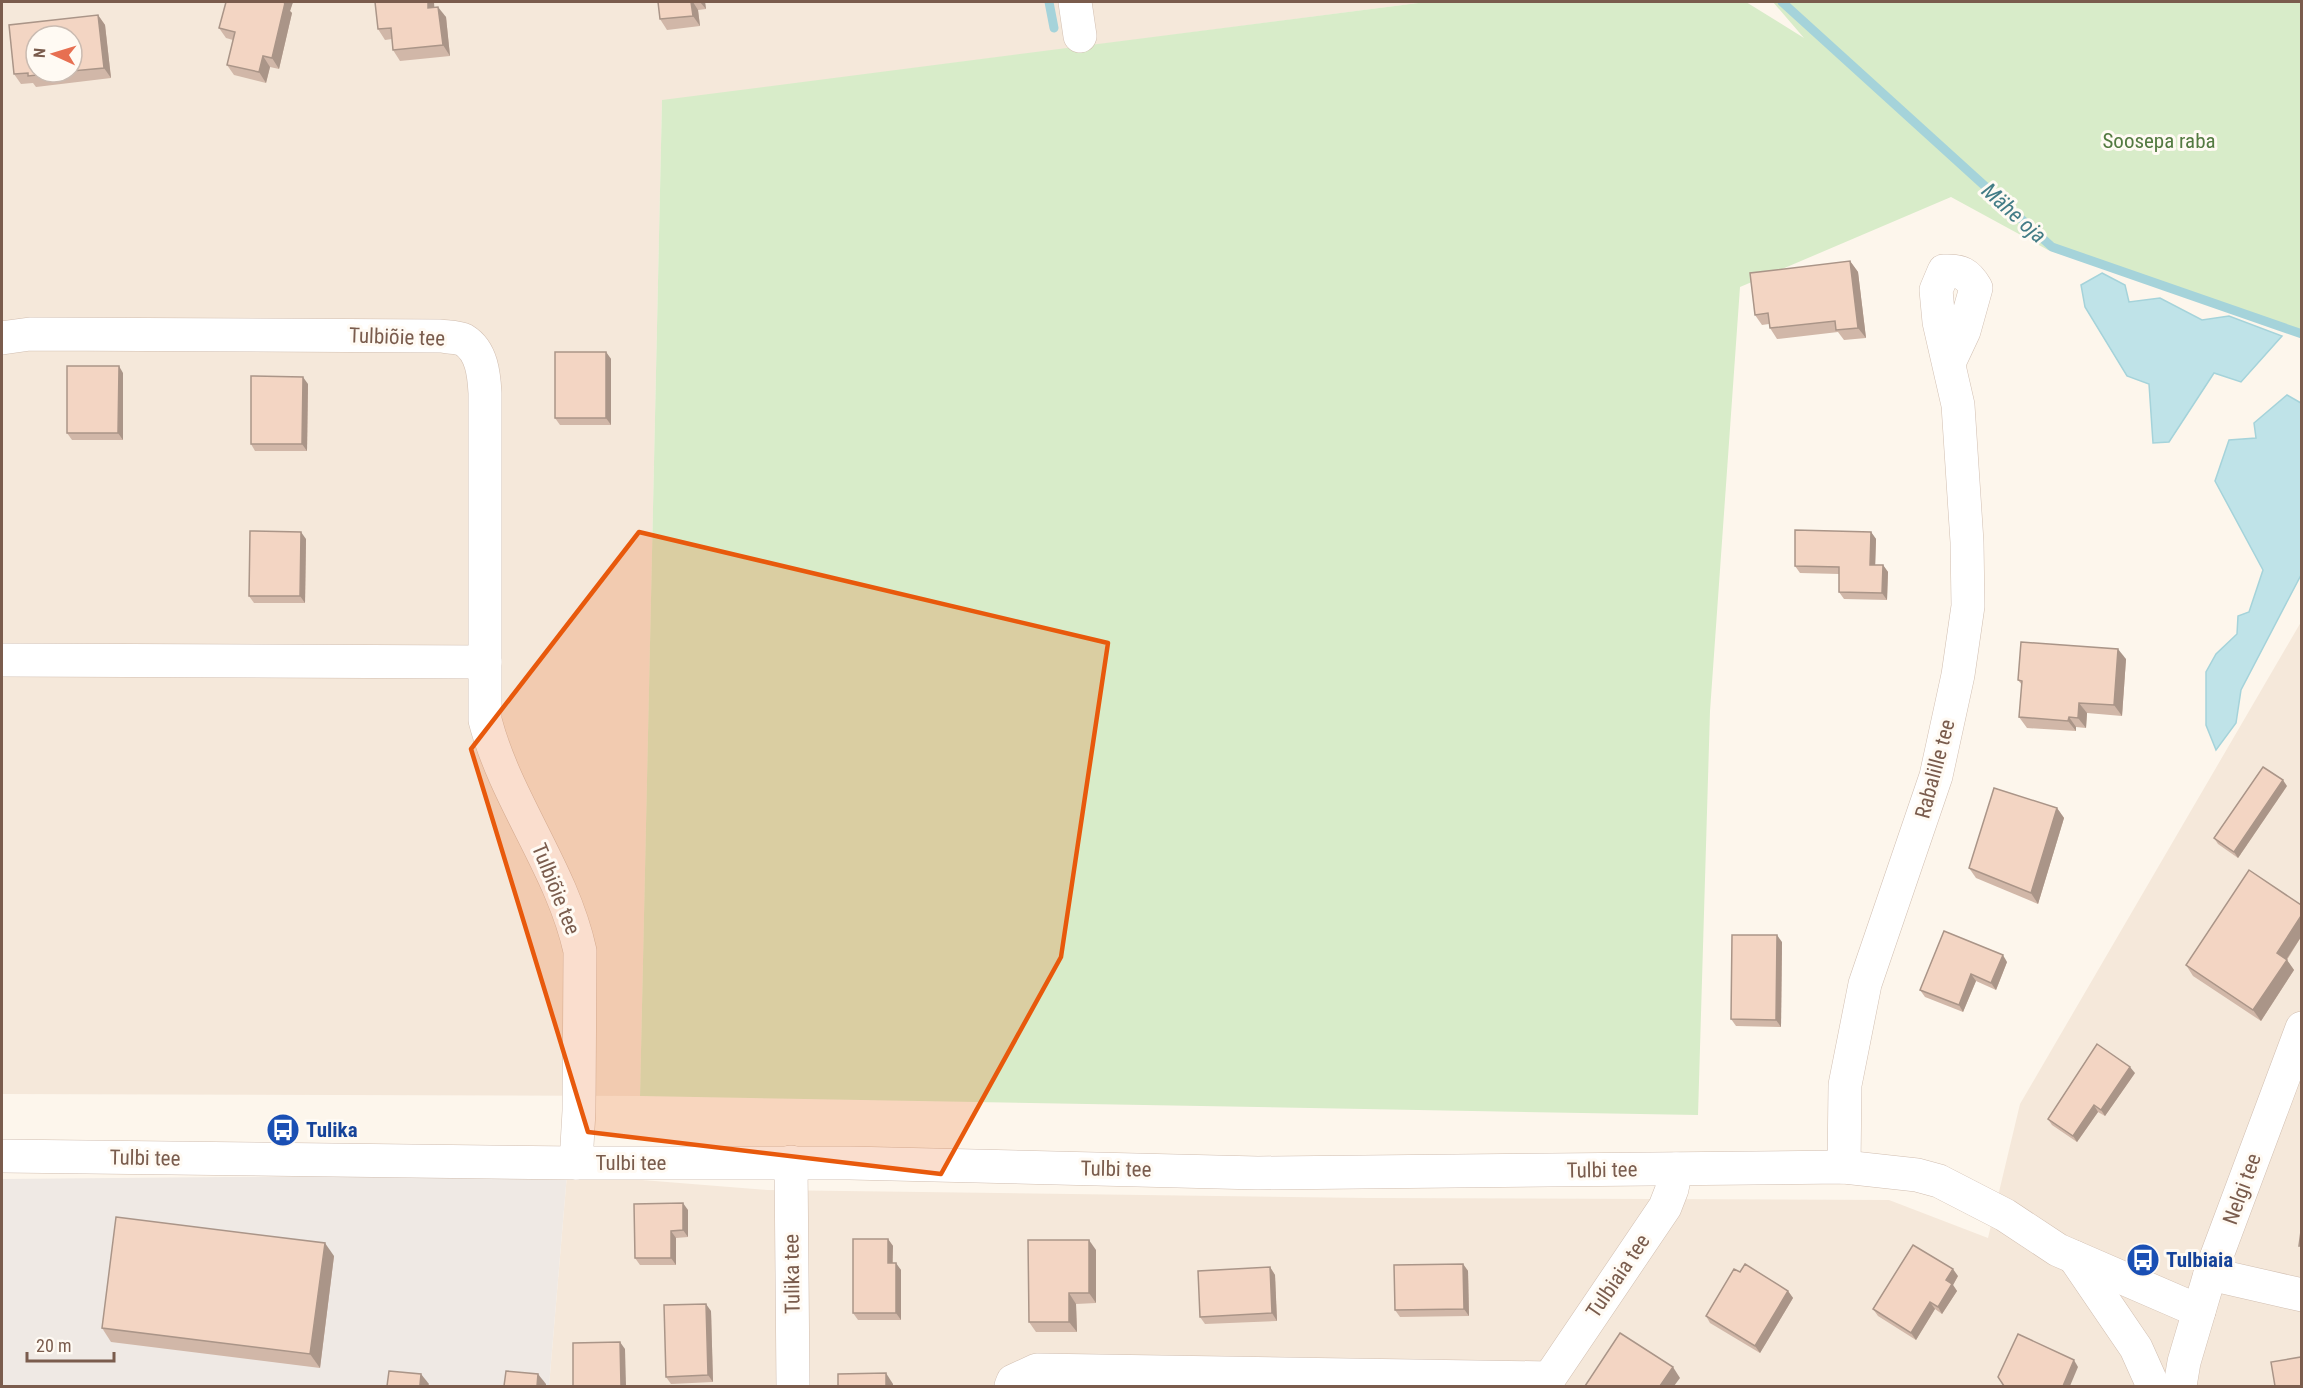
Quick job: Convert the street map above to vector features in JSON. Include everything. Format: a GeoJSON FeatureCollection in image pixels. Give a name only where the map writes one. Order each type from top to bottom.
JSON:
{"type":"FeatureCollection","features":[{"type":"Feature","properties":{"kind":"street"},"geometry":{"type":"LineString","coordinates":[[1075,2],[1080,36]]}},
{"type":"Feature","properties":{"kind":"street","name":"Tulbiõie tee"},"geometry":{"type":"LineString","coordinates":[[2,338],[12,335],[42,334],[440,336],[464,340],[476,352],[484,370],[485,720],[492,747],[562,892],[580,951],[579,1112],[576,1163]]}},
{"type":"Feature","properties":{"kind":"street","name":"Rabalille tee"},"geometry":{"type":"LineString","coordinates":[[1844,1167],[1845,1085],[1865,984],[1936,776],[1958,675],[1968,606],[1967,542],[1958,405],[1949,363]]}},
{"type":"Feature","properties":{"kind":"street"},"geometry":{"type":"LineString","coordinates":[[2,660],[485,662]]}},
{"type":"Feature","properties":{"kind":"street","name":"Nelgi tee"},"geometry":{"type":"LineString","coordinates":[[2180,1386],[2184,1362],[2210,1274],[2301,1028]]}},
{"type":"Feature","properties":{"kind":"street","name":"Tulbi tee"},"geometry":{"type":"LineString","coordinates":[[2,1156],[576,1163],[791,1162],[1258,1173],[1844,1167],[1917,1175],[1939,1181],[2005,1215],[2058,1250],[2199,1311]]}},
{"type":"Feature","properties":{"kind":"street","name":"Tulika tee"},"geometry":{"type":"LineString","coordinates":[[791,1162],[793,1386]]}},
{"type":"Feature","properties":{"kind":"street","name":"Tulbiaia tee"},"geometry":{"type":"LineString","coordinates":[[1011,1386],[1013,1381],[1037,1370],[1547,1382],[1665,1207],[1676,1169]]}},
{"type":"Feature","properties":{"kind":"street"},"geometry":{"type":"LineString","coordinates":[[2074,1257],[2136,1348],[2153,1386]]}},
{"type":"Feature","properties":{"kind":"street"},"geometry":{"type":"LineString","coordinates":[[2210,1274],[2301,1295]]}},
{"type":"Feature","properties":{"kind":"highlighted area"},"geometry":{"type":"Polygon","coordinates":[[[639,532],[1108,643],[1061,957],[941,1174],[588,1132],[471,749],[639,532]]]}},
{"type":"Feature","properties":{"kind":"shaded area"},"geometry":{"type":"Polygon","coordinates":[[[2,2],[1426,2],[662,101],[640,1096],[2,1094],[2,2]]]}},
{"type":"Feature","properties":{"kind":"shaded area"},"geometry":{"type":"Polygon","coordinates":[[[2301,622],[2301,1386],[549,1386],[567,1174],[767,1190],[1368,1198],[1889,1200],[1988,1238],[2020,1104],[2301,622]]]}},
{"type":"Feature","properties":{"kind":"shaded area"},"geometry":{"type":"Polygon","coordinates":[[[567,1174],[549,1386],[2,1386],[2,1179],[567,1174]]]}},
{"type":"Feature","properties":{"kind":"green space","name":"Soosepa raba"},"geometry":{"type":"Polygon","coordinates":[[[1426,2],[1746,2],[1804,38],[1773,2],[2301,2],[2301,334],[2048,250],[1951,197],[1740,287],[1710,711],[1698,1115],[640,1096],[662,100],[1426,2]]]}},
{"type":"Feature","properties":{"kind":"water"},"geometry":{"type":"Polygon","coordinates":[[[2102,273],[2125,285],[2129,302],[2160,298],[2202,320],[2229,316],[2282,336],[2241,382],[2214,373],[2169,442],[2153,443],[2149,384],[2127,376],[2085,307],[2081,285],[2102,273]]]}},
{"type":"Feature","properties":{"kind":"water"},"geometry":{"type":"Polygon","coordinates":[[[2287,395],[2301,403],[2301,575],[2241,690],[2236,723],[2216,750],[2206,725],[2206,672],[2216,654],[2237,634],[2238,616],[2249,612],[2263,570],[2215,481],[2229,440],[2256,438],[2254,423],[2287,395]]]}},
{"type":"Feature","properties":{"kind":"building"},"geometry":{"type":"Polygon","coordinates":[[[226,2],[285,3],[272,58],[263,56],[259,72],[227,65],[235,32],[219,28],[226,2]]]}},
{"type":"Feature","properties":{"kind":"building"},"geometry":{"type":"Polygon","coordinates":[[[375,2],[428,2],[428,8],[438,7],[443,45],[393,50],[391,28],[378,29],[375,2]]]}},
{"type":"Feature","properties":{"kind":"building"},"geometry":{"type":"Polygon","coordinates":[[[658,2],[691,2],[693,16],[660,19],[658,2]]]}},
{"type":"Feature","properties":{"kind":"building"},"geometry":{"type":"Polygon","coordinates":[[[98,15],[104,68],[84,70],[84,24],[24,24],[24,73],[14,74],[9,25],[98,15]]]}},
{"type":"Feature","properties":{"kind":"building"},"geometry":{"type":"Polygon","coordinates":[[[1850,261],[1858,328],[1836,330],[1835,321],[1770,328],[1768,313],[1755,315],[1750,273],[1850,261]]]}},
{"type":"Feature","properties":{"kind":"building"},"geometry":{"type":"Polygon","coordinates":[[[555,352],[606,352],[606,418],[555,418],[555,352]]]}},
{"type":"Feature","properties":{"kind":"building"},"geometry":{"type":"Polygon","coordinates":[[[67,366],[119,366],[118,433],[67,433],[67,366]]]}},
{"type":"Feature","properties":{"kind":"building"},"geometry":{"type":"Polygon","coordinates":[[[251,376],[303,377],[302,444],[251,444],[251,376]]]}},
{"type":"Feature","properties":{"kind":"building"},"geometry":{"type":"Polygon","coordinates":[[[1795,530],[1871,532],[1870,565],[1883,565],[1882,593],[1839,592],[1839,567],[1795,566],[1795,530]]]}},
{"type":"Feature","properties":{"kind":"building"},"geometry":{"type":"Polygon","coordinates":[[[250,531],[301,532],[300,596],[249,596],[250,531]]]}},
{"type":"Feature","properties":{"kind":"building"},"geometry":{"type":"Polygon","coordinates":[[[2021,642],[2118,649],[2114,705],[2079,703],[2078,718],[2069,717],[2068,721],[2019,717],[2022,681],[2018,680],[2021,642]]]}},
{"type":"Feature","properties":{"kind":"building"},"geometry":{"type":"Polygon","coordinates":[[[2263,767],[2283,780],[2234,852],[2214,838],[2263,767]]]}},
{"type":"Feature","properties":{"kind":"building"},"geometry":{"type":"Polygon","coordinates":[[[1994,788],[2057,808],[2031,893],[1969,868],[1994,788]]]}},
{"type":"Feature","properties":{"kind":"building"},"geometry":{"type":"Polygon","coordinates":[[[2249,870],[2301,905],[2301,916],[2277,953],[2287,960],[2253,1010],[2186,965],[2249,870]]]}},
{"type":"Feature","properties":{"kind":"building"},"geometry":{"type":"Polygon","coordinates":[[[1944,931],[2003,955],[1991,983],[1971,974],[1959,1005],[1920,990],[1944,931]]]}},
{"type":"Feature","properties":{"kind":"building"},"geometry":{"type":"Polygon","coordinates":[[[1732,935],[1777,935],[1776,1020],[1731,1019],[1732,935]]]}},
{"type":"Feature","properties":{"kind":"building"},"geometry":{"type":"Polygon","coordinates":[[[2097,1044],[2130,1067],[2101,1110],[2094,1105],[2073,1136],[2048,1119],[2097,1044]]]}},
{"type":"Feature","properties":{"kind":"building"},"geometry":{"type":"Polygon","coordinates":[[[683,1203],[683,1230],[671,1231],[671,1258],[635,1258],[634,1204],[683,1203]]]}},
{"type":"Feature","properties":{"kind":"building"},"geometry":{"type":"Polygon","coordinates":[[[116,1217],[325,1243],[310,1354],[102,1328],[116,1217]]]}},
{"type":"Feature","properties":{"kind":"building"},"geometry":{"type":"Polygon","coordinates":[[[853,1239],[888,1239],[888,1263],[896,1263],[896,1313],[853,1313],[853,1239]]]}},
{"type":"Feature","properties":{"kind":"building"},"geometry":{"type":"Polygon","coordinates":[[[1028,1240],[1089,1240],[1089,1293],[1069,1293],[1069,1322],[1029,1322],[1028,1240]]]}},
{"type":"Feature","properties":{"kind":"building"},"geometry":{"type":"Polygon","coordinates":[[[1913,1245],[1953,1269],[1946,1280],[1952,1284],[1938,1307],[1930,1302],[1911,1333],[1873,1309],[1913,1245]]]}},
{"type":"Feature","properties":{"kind":"building"},"geometry":{"type":"Polygon","coordinates":[[[1463,1264],[1464,1309],[1395,1310],[1394,1265],[1463,1264]]]}},
{"type":"Feature","properties":{"kind":"building"},"geometry":{"type":"Polygon","coordinates":[[[1745,1264],[1788,1291],[1755,1346],[1706,1316],[1734,1269],[1740,1272],[1745,1264]]]}},
{"type":"Feature","properties":{"kind":"building"},"geometry":{"type":"Polygon","coordinates":[[[1270,1267],[1272,1313],[1200,1317],[1198,1271],[1270,1267]]]}},
{"type":"Feature","properties":{"kind":"building"},"geometry":{"type":"Polygon","coordinates":[[[706,1304],[708,1375],[666,1377],[664,1305],[706,1304]]]}},
{"type":"Feature","properties":{"kind":"building"},"geometry":{"type":"Polygon","coordinates":[[[1620,1333],[1673,1367],[1660,1386],[1585,1386],[1620,1333]]]}},
{"type":"Feature","properties":{"kind":"building"},"geometry":{"type":"Polygon","coordinates":[[[2018,1334],[2074,1360],[2063,1386],[2004,1386],[1998,1377],[2018,1334]]]}},
{"type":"Feature","properties":{"kind":"building"},"geometry":{"type":"Polygon","coordinates":[[[620,1342],[621,1386],[573,1386],[573,1343],[620,1342]]]}},
{"type":"Feature","properties":{"kind":"building"},"geometry":{"type":"Polygon","coordinates":[[[2301,1357],[2301,1386],[2275,1386],[2271,1362],[2301,1357]]]}},
{"type":"Feature","properties":{"kind":"building"},"geometry":{"type":"Polygon","coordinates":[[[389,1371],[421,1374],[420,1385],[430,1386],[387,1386],[389,1371]]]}},
{"type":"Feature","properties":{"kind":"building"},"geometry":{"type":"Polygon","coordinates":[[[506,1371],[538,1374],[537,1386],[504,1386],[506,1371]]]}},
{"type":"Feature","properties":{"kind":"building"},"geometry":{"type":"Polygon","coordinates":[[[886,1373],[886,1386],[838,1386],[838,1374],[886,1373]]]}},
{"type":"Feature","properties":{"kind":"waterway"},"geometry":{"type":"LineString","coordinates":[[1049,2],[1054,28]]}},
{"type":"Feature","properties":{"kind":"waterway","name":"Mähe oja"},"geometry":{"type":"LineString","coordinates":[[1782,2],[2052,247],[2302,334]]}},
{"type":"Feature","properties":{"kind":"place","name":"Tulika"},"geometry":{"type":"Point","coordinates":[283,1130]}},
{"type":"Feature","properties":{"kind":"place","name":"Tulbiaia"},"geometry":{"type":"Point","coordinates":[2143,1260]}}]}
